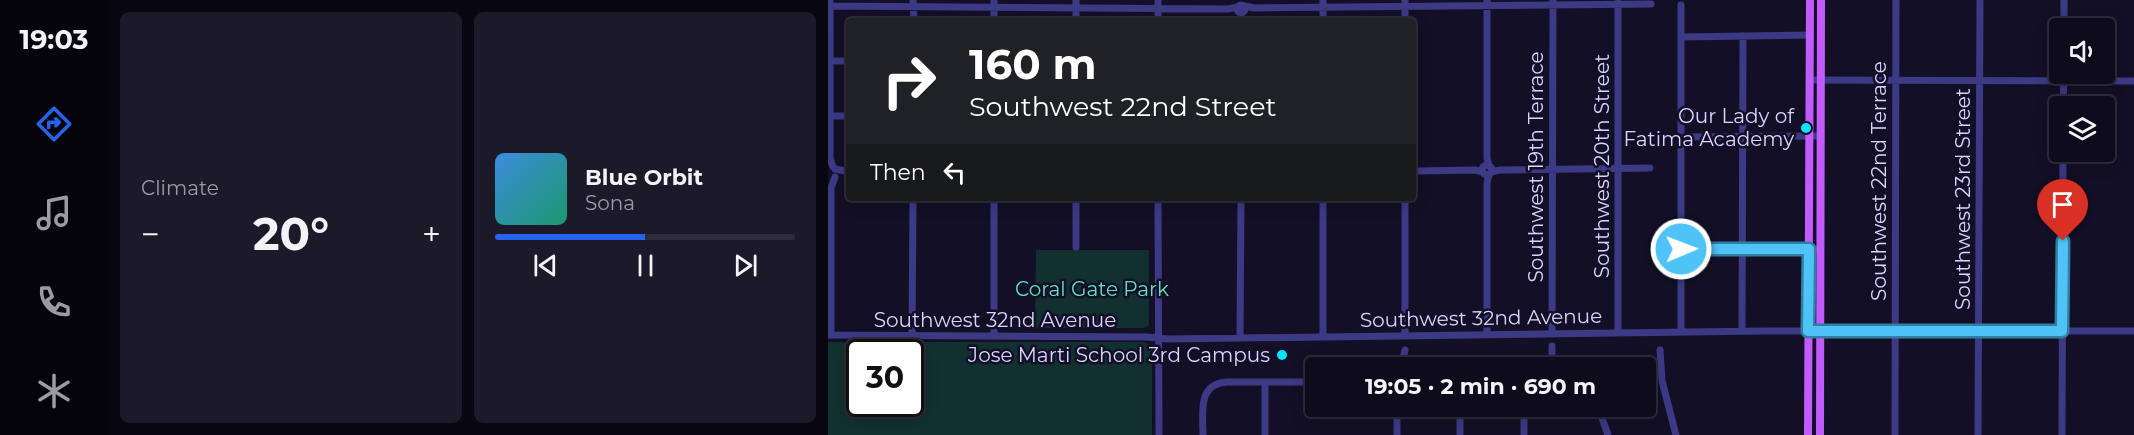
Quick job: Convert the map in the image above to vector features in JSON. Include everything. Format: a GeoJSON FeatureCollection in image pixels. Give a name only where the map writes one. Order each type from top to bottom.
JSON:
{"type":"FeatureCollection","features":[{"type":"Feature","properties":{"kind":"main road"},"geometry":{"type":"LineString","coordinates":[[1808,435],[1810,0]]}},
{"type":"Feature","properties":{"kind":"main road"},"geometry":{"type":"LineString","coordinates":[[1820,435],[1821,0]]}},
{"type":"Feature","properties":{"kind":"main road"},"geometry":{"type":"LineString","coordinates":[[1810,35],[1821,35]]}},
{"type":"Feature","properties":{"kind":"street","name":"Southwest 22nd Terrace"},"geometry":{"type":"LineString","coordinates":[[1895,435],[1896,0]]}},
{"type":"Feature","properties":{"kind":"street","name":"Southwest 23rd Street"},"geometry":{"type":"LineString","coordinates":[[1978,435],[1980,0]]}},
{"type":"Feature","properties":{"kind":"street"},"geometry":{"type":"LineString","coordinates":[[2064,0],[2064,18]]}},
{"type":"Feature","properties":{"kind":"street","name":"Southwest 19th Terrace"},"geometry":{"type":"LineString","coordinates":[[1552,333],[1553,2]]}},
{"type":"Feature","properties":{"kind":"street"},"geometry":{"type":"LineString","coordinates":[[829,335],[830,4],[1158,4],[1228,9],[1405,3],[1618,2],[1651,4]]}},
{"type":"Feature","properties":{"kind":"street","name":"Southwest 20th Street"},"geometry":{"type":"LineString","coordinates":[[1618,2],[1618,333]]}},
{"type":"Feature","properties":{"kind":"street"},"geometry":{"type":"LineString","coordinates":[[913,3],[914,18]]}},
{"type":"Feature","properties":{"kind":"street"},"geometry":{"type":"LineString","coordinates":[[1487,3],[1485,169],[1487,183],[1487,334]]}},
{"type":"Feature","properties":{"kind":"street"},"geometry":{"type":"LineString","coordinates":[[1681,5],[1681,332]]}},
{"type":"Feature","properties":{"kind":"street"},"geometry":{"type":"LineString","coordinates":[[1681,37],[1810,35]]}},
{"type":"Feature","properties":{"kind":"street"},"geometry":{"type":"LineString","coordinates":[[1742,331],[1743,36]]}},
{"type":"Feature","properties":{"kind":"street"},"geometry":{"type":"LineString","coordinates":[[830,61],[846,61]]}},
{"type":"Feature","properties":{"kind":"street"},"geometry":{"type":"LineString","coordinates":[[1810,80],[2049,78]]}},
{"type":"Feature","properties":{"kind":"street"},"geometry":{"type":"LineString","coordinates":[[2115,80],[2134,81]]}},
{"type":"Feature","properties":{"kind":"street"},"geometry":{"type":"LineString","coordinates":[[830,116],[846,116]]}},
{"type":"Feature","properties":{"kind":"street"},"geometry":{"type":"LineString","coordinates":[[1681,137],[1820,136]]}},
{"type":"Feature","properties":{"kind":"street"},"geometry":{"type":"LineString","coordinates":[[2062,435],[2063,162]]}},
{"type":"Feature","properties":{"kind":"street"},"geometry":{"type":"LineString","coordinates":[[1416,171],[1650,168]]}},
{"type":"Feature","properties":{"kind":"street"},"geometry":{"type":"LineString","coordinates":[[831,170],[846,172]]}},
{"type":"Feature","properties":{"kind":"street"},"geometry":{"type":"LineString","coordinates":[[912,336],[913,201]]}},
{"type":"Feature","properties":{"kind":"street"},"geometry":{"type":"LineString","coordinates":[[994,201],[994,336]]}},
{"type":"Feature","properties":{"kind":"street"},"geometry":{"type":"LineString","coordinates":[[1076,201],[1076,246]]}},
{"type":"Feature","properties":{"kind":"street"},"geometry":{"type":"LineString","coordinates":[[1158,201],[1159,435]]}},
{"type":"Feature","properties":{"kind":"street"},"geometry":{"type":"LineString","coordinates":[[1240,338],[1241,201]]}},
{"type":"Feature","properties":{"kind":"street"},"geometry":{"type":"LineString","coordinates":[[1323,201],[1323,336]]}},
{"type":"Feature","properties":{"kind":"street"},"geometry":{"type":"LineString","coordinates":[[1405,201],[1405,335]]}},
{"type":"Feature","properties":{"kind":"street"},"geometry":{"type":"LineString","coordinates":[[1681,249],[1820,250]]}},
{"type":"Feature","properties":{"kind":"street","name":"Southwest 32nd Avenue"},"geometry":{"type":"LineString","coordinates":[[829,335],[1240,338],[1742,331],[2134,331]]}},
{"type":"Feature","properties":{"kind":"street"},"geometry":{"type":"LineString","coordinates":[[1552,346],[1552,357]]}},
{"type":"Feature","properties":{"kind":"street"},"geometry":{"type":"LineString","coordinates":[[1403,357],[1405,350]]}},
{"type":"Feature","properties":{"kind":"street"},"geometry":{"type":"LineString","coordinates":[[1660,350],[1662,381],[1676,435]]}},
{"type":"Feature","properties":{"kind":"street"},"geometry":{"type":"LineString","coordinates":[[1265,382],[1265,435]]}},
{"type":"Feature","properties":{"kind":"street"},"geometry":{"type":"LineString","coordinates":[[1203,435],[1203,400],[1210,388],[1222,383],[1305,382]]}},
{"type":"Feature","properties":{"kind":"street"},"geometry":{"type":"LineString","coordinates":[[1396,417],[1396,435]]}},
{"type":"Feature","properties":{"kind":"street"},"geometry":{"type":"LineString","coordinates":[[1460,417],[1460,435]]}},
{"type":"Feature","properties":{"kind":"street"},"geometry":{"type":"LineString","coordinates":[[1524,417],[1524,435]]}},
{"type":"Feature","properties":{"kind":"street"},"geometry":{"type":"LineString","coordinates":[[1601,417],[1608,435]]}},
{"type":"Feature","properties":{"kind":"green space","name":"Coral Gate Park"},"geometry":{"type":"Polygon","coordinates":[[[1036,250],[1149,250],[1149,325],[1144,328],[1035,328],[1036,250]]]}},
{"type":"Feature","properties":{"kind":"green space"},"geometry":{"type":"Polygon","coordinates":[[[828,342],[846,342],[846,417],[924,417],[924,342],[1143,342],[1149,344],[1152,350],[1152,435],[828,435],[828,342]]]}},
{"type":"Feature","properties":{"kind":"place","name":"Our Lady of Fatima Academy"},"geometry":{"type":"Point","coordinates":[1806,128]}},
{"type":"Feature","properties":{"kind":"place","name":"Jose Marti School 3rd Campus"},"geometry":{"type":"Point","coordinates":[1282,355]}},
{"type":"Feature","properties":{"kind":"route"},"geometry":{"type":"LineString","coordinates":[[1681,249],[1809,249],[1808,331],[2062,331],[2063,241]]}}]}
